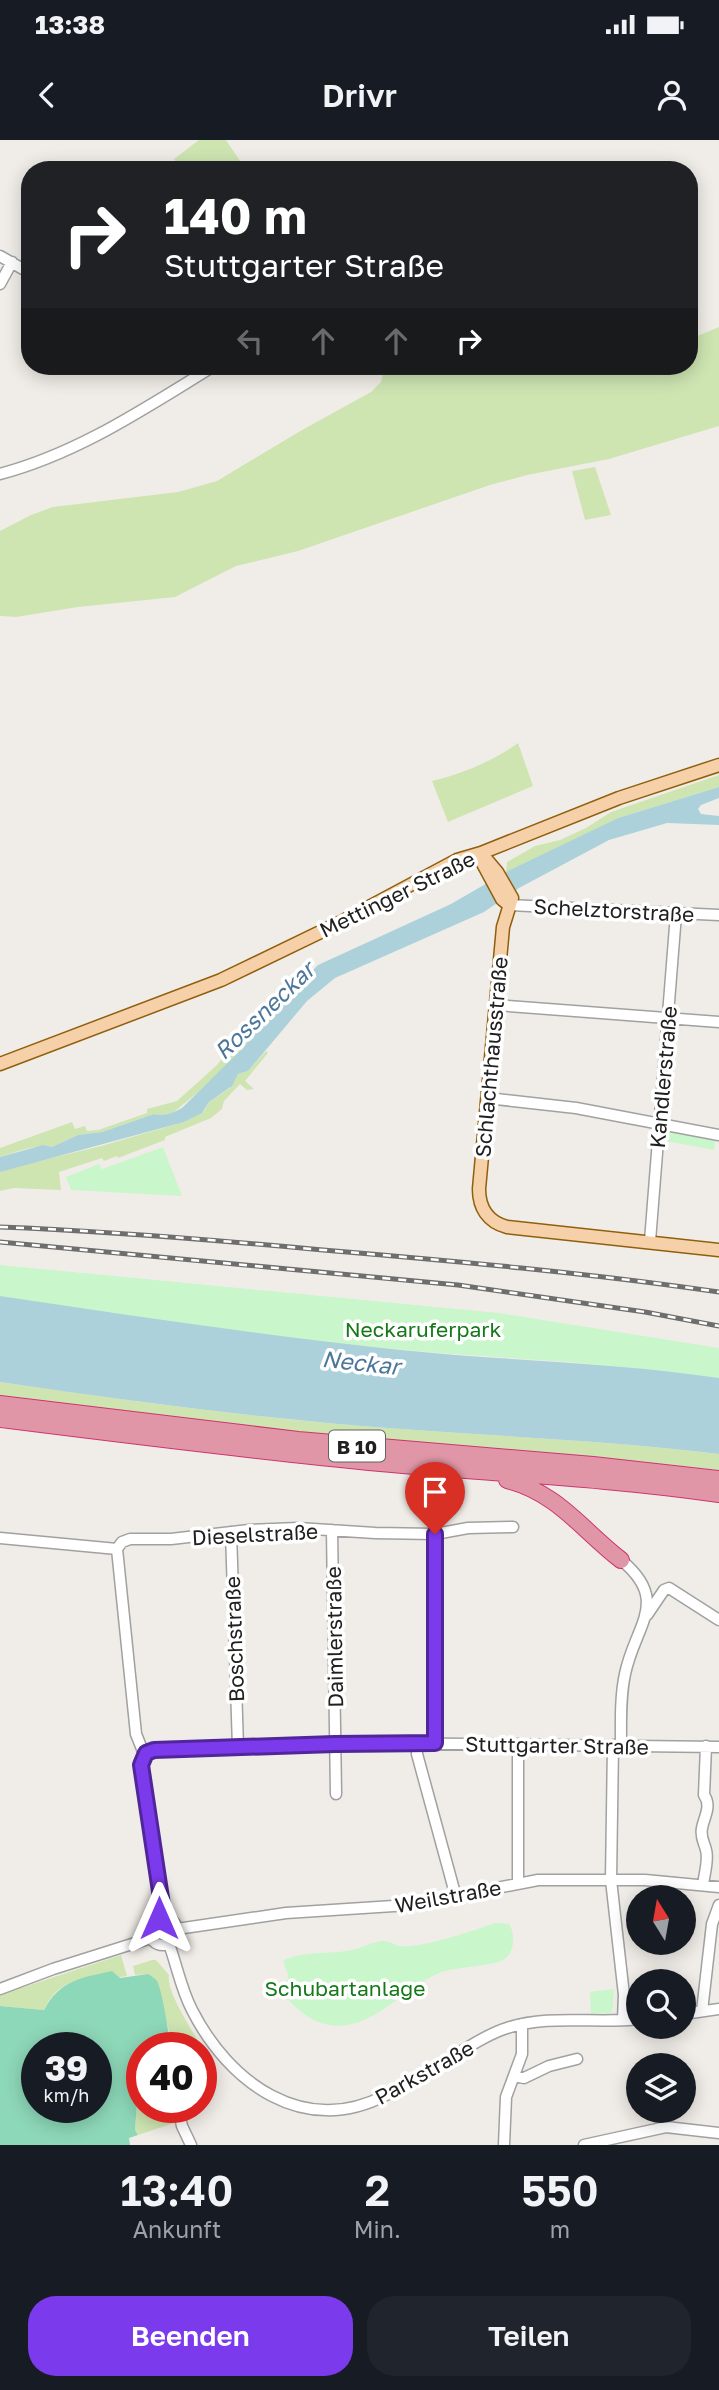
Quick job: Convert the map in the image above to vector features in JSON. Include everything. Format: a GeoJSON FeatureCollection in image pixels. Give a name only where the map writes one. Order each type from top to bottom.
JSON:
{"type":"FeatureCollection","features":[{"type":"Feature","properties":{"kind":"highway","name":"B 10"},"geometry":{"type":"LineString","coordinates":[[0,1404],[298,1440],[582,1464],[719,1479]]}},
{"type":"Feature","properties":{"kind":"highway","name":"B 10"},"geometry":{"type":"LineString","coordinates":[[0,1419],[249,1450],[719,1494]]}},
{"type":"Feature","properties":{"kind":"highway"},"geometry":{"type":"LineString","coordinates":[[475,1471],[523,1485],[547,1496],[621,1560]]}},
{"type":"Feature","properties":{"kind":"main road","name":"Mettinger Straße"},"geometry":{"type":"LineString","coordinates":[[0,1064],[221,980],[450,864],[619,798],[719,765]]}},
{"type":"Feature","properties":{"kind":"main road"},"geometry":{"type":"LineString","coordinates":[[494,874],[500,856],[510,841]]}},
{"type":"Feature","properties":{"kind":"main road"},"geometry":{"type":"LineString","coordinates":[[481,853],[508,901]]}},
{"type":"Feature","properties":{"kind":"main road","name":"Schlachthausstraße"},"geometry":{"type":"LineString","coordinates":[[508,901],[503,927],[479,1189],[483,1210],[494,1222],[507,1227],[649,1241]]}},
{"type":"Feature","properties":{"kind":"main road"},"geometry":{"type":"LineString","coordinates":[[649,1241],[719,1250]]}},
{"type":"Feature","properties":{"kind":"street"},"geometry":{"type":"LineString","coordinates":[[0,256],[21,268]]}},
{"type":"Feature","properties":{"kind":"street"},"geometry":{"type":"LineString","coordinates":[[0,284],[12,262]]}},
{"type":"Feature","properties":{"kind":"street"},"geometry":{"type":"LineString","coordinates":[[0,474],[76,447],[199,375]]}},
{"type":"Feature","properties":{"kind":"street","name":"Schelztorstraße"},"geometry":{"type":"LineString","coordinates":[[508,901],[719,915]]}},
{"type":"Feature","properties":{"kind":"street","name":"Kandlerstraße"},"geometry":{"type":"LineString","coordinates":[[649,1241],[676,914]]}},
{"type":"Feature","properties":{"kind":"street"},"geometry":{"type":"LineString","coordinates":[[496,1004],[719,1022]]}},
{"type":"Feature","properties":{"kind":"street"},"geometry":{"type":"LineString","coordinates":[[487,1098],[576,1108],[719,1135]]}},
{"type":"Feature","properties":{"kind":"street","name":"Dieselstraße"},"geometry":{"type":"LineString","coordinates":[[0,1538],[117,1549],[122,1542],[130,1539],[167,1539],[294,1528],[379,1534],[435,1534],[462,1529],[513,1527]]}},
{"type":"Feature","properties":{"kind":"street","name":"Daimlerstraße"},"geometry":{"type":"LineString","coordinates":[[332,1530],[336,1794]]}},
{"type":"Feature","properties":{"kind":"street","name":"Boschstraße"},"geometry":{"type":"LineString","coordinates":[[231,1532],[238,1747]]}},
{"type":"Feature","properties":{"kind":"street"},"geometry":{"type":"LineString","coordinates":[[435,1534],[435,1743]]}},
{"type":"Feature","properties":{"kind":"street"},"geometry":{"type":"LineString","coordinates":[[117,1549],[136,1734],[144,1754],[141,1765],[163,1917]]}},
{"type":"Feature","properties":{"kind":"street"},"geometry":{"type":"LineString","coordinates":[[621,1560],[638,1574],[644,1585],[646,1615]]}},
{"type":"Feature","properties":{"kind":"street"},"geometry":{"type":"LineString","coordinates":[[623,2020],[624,1995],[611,1880],[617,1745],[625,1674],[646,1615],[664,1590],[668,1588],[719,1620]]}},
{"type":"Feature","properties":{"kind":"street"},"geometry":{"type":"LineString","coordinates":[[416,1743],[456,1897]]}},
{"type":"Feature","properties":{"kind":"street","name":"Stuttgarter Straße"},"geometry":{"type":"LineString","coordinates":[[144,1754],[154,1750],[416,1743],[719,1747]]}},
{"type":"Feature","properties":{"kind":"street"},"geometry":{"type":"LineString","coordinates":[[518,1744],[518,1884]]}},
{"type":"Feature","properties":{"kind":"street"},"geometry":{"type":"LineString","coordinates":[[703,1885],[706,1851],[702,1843],[702,1826],[706,1819],[707,1800],[704,1795],[706,1746]]}},
{"type":"Feature","properties":{"kind":"street","name":"Weilstraße"},"geometry":{"type":"LineString","coordinates":[[177,1929],[276,1914],[379,1908],[456,1897],[538,1880],[645,1880],[719,1887]]}},
{"type":"Feature","properties":{"kind":"street"},"geometry":{"type":"LineString","coordinates":[[702,2011],[712,1924],[719,1905]]}},
{"type":"Feature","properties":{"kind":"street"},"geometry":{"type":"LineString","coordinates":[[163,1917],[171,1919],[177,1929],[176,1938],[169,1944],[158,1945],[151,1938],[149,1930],[156,1919],[163,1917]]}},
{"type":"Feature","properties":{"kind":"street"},"geometry":{"type":"LineString","coordinates":[[0,1989],[64,1965],[151,1938]]}},
{"type":"Feature","properties":{"kind":"street","name":"Parkstraße"},"geometry":{"type":"LineString","coordinates":[[169,1944],[186,1998],[206,2032]]}},
{"type":"Feature","properties":{"kind":"street"},"geometry":{"type":"LineString","coordinates":[[696,2012],[719,2009]]}},
{"type":"Feature","properties":{"kind":"street","name":"Parkstraße"},"geometry":{"type":"LineString","coordinates":[[217,2048],[237,2073],[262,2092],[292,2104],[330,2110],[376,2100],[491,2034],[522,2024],[552,2020],[626,2020]]}},
{"type":"Feature","properties":{"kind":"street"},"geometry":{"type":"LineString","coordinates":[[504,2145],[505,2102],[522,2054],[522,2024]]}},
{"type":"Feature","properties":{"kind":"street"},"geometry":{"type":"LineString","coordinates":[[514,2076],[524,2078],[549,2066],[576,2059]]}},
{"type":"Feature","properties":{"kind":"street"},"geometry":{"type":"LineString","coordinates":[[181,2123],[191,2145]]}},
{"type":"Feature","properties":{"kind":"street"},"geometry":{"type":"LineString","coordinates":[[584,2145],[661,2127],[719,2133]]}},
{"type":"Feature","properties":{"kind":"green space"},"geometry":{"type":"Polygon","coordinates":[[[199,140],[226,140],[240,161],[175,161],[174,159],[199,140]]]}},
{"type":"Feature","properties":{"kind":"green space"},"geometry":{"type":"Polygon","coordinates":[[[719,327],[719,426],[609,459],[490,485],[298,551],[236,566],[175,597],[78,607],[16,617],[0,616],[0,531],[31,515],[53,507],[178,492],[217,481],[371,392],[381,382],[383,375],[698,375],[698,336],[719,327]]]}},
{"type":"Feature","properties":{"kind":"green space"},"geometry":{"type":"Polygon","coordinates":[[[595,467],[611,515],[585,520],[572,471],[595,467]]]}},
{"type":"Feature","properties":{"kind":"green space"},"geometry":{"type":"Polygon","coordinates":[[[518,743],[533,786],[448,822],[432,781],[477,766],[518,743]]]}},
{"type":"Feature","properties":{"kind":"green space"},"geometry":{"type":"Polygon","coordinates":[[[719,775],[719,787],[618,818],[506,873],[507,862],[535,846],[560,840],[611,812],[719,775]]]}},
{"type":"Feature","properties":{"kind":"green space"},"geometry":{"type":"Polygon","coordinates":[[[278,998],[243,1048],[215,1078],[174,1112],[154,1114],[102,1132],[78,1135],[52,1147],[33,1148],[0,1157],[0,1148],[72,1122],[75,1129],[85,1126],[87,1131],[98,1130],[147,1113],[147,1109],[177,1101],[217,1065],[254,1016],[278,998]]]}},
{"type":"Feature","properties":{"kind":"green space"},"geometry":{"type":"Polygon","coordinates":[[[266,1051],[268,1053],[245,1081],[254,1089],[247,1090],[240,1084],[224,1101],[222,1109],[211,1118],[118,1158],[117,1156],[104,1161],[102,1158],[59,1172],[61,1190],[14,1188],[0,1191],[0,1172],[6,1169],[184,1122],[204,1111],[209,1102],[230,1088],[238,1074],[248,1071],[266,1051]]]}},
{"type":"Feature","properties":{"kind":"green space"},"geometry":{"type":"Polygon","coordinates":[[[667,1128],[716,1138],[714,1150],[666,1141],[667,1128]]]}},
{"type":"Feature","properties":{"kind":"green space"},"geometry":{"type":"Polygon","coordinates":[[[163,1147],[182,1196],[71,1190],[66,1177],[99,1164],[102,1169],[163,1147]]]}},
{"type":"Feature","properties":{"kind":"green space","name":"Neckaruferpark"},"geometry":{"type":"Polygon","coordinates":[[[0,1265],[499,1313],[719,1348],[719,1378],[602,1365],[304,1340],[0,1296],[0,1265]]]}},
{"type":"Feature","properties":{"kind":"green space"},"geometry":{"type":"Polygon","coordinates":[[[0,1382],[301,1421],[600,1442],[719,1454],[719,1470],[367,1439],[158,1416],[0,1396],[0,1382]]]}},
{"type":"Feature","properties":{"kind":"green space","name":"Schubartanlage"},"geometry":{"type":"Polygon","coordinates":[[[496,1923],[509,1924],[512,1932],[512,1946],[506,1958],[439,1973],[362,2021],[346,2025],[328,2025],[310,2018],[285,1997],[288,1975],[283,1961],[291,1958],[352,1950],[380,1941],[400,1946],[421,1945],[496,1923]]]}},
{"type":"Feature","properties":{"kind":"green space"},"geometry":{"type":"Polygon","coordinates":[[[121,1955],[127,1976],[69,1984],[52,1997],[44,2010],[0,2006],[0,1995],[121,1955]]]}},
{"type":"Feature","properties":{"kind":"green space"},"geometry":{"type":"Polygon","coordinates":[[[156,1960],[169,1975],[174,1998],[193,2032],[169,2032],[160,2000],[148,1974],[135,1975],[133,1966],[156,1960]]]}},
{"type":"Feature","properties":{"kind":"green space"},"geometry":{"type":"Polygon","coordinates":[[[112,1971],[120,1978],[148,1974],[157,1981],[168,2032],[126,2032],[126,2123],[136,2123],[138,2135],[129,2138],[130,2145],[0,2145],[0,2006],[44,2010],[64,1986],[112,1971]]]}},
{"type":"Feature","properties":{"kind":"green space"},"geometry":{"type":"Polygon","coordinates":[[[614,1989],[612,2011],[591,2014],[590,1992],[614,1989]]]}},
{"type":"Feature","properties":{"kind":"green space"},"geometry":{"type":"Polygon","coordinates":[[[136,2123],[174,2123],[138,2135],[136,2123]]]}},
{"type":"Feature","properties":{"kind":"water"},"geometry":{"type":"Polygon","coordinates":[[[719,787],[719,798],[701,805],[698,809],[701,814],[719,816],[719,825],[667,823],[609,840],[519,888],[484,912],[335,978],[307,1001],[248,1071],[238,1074],[232,1086],[209,1102],[202,1113],[184,1122],[0,1172],[0,1157],[43,1145],[52,1147],[78,1135],[102,1132],[154,1114],[168,1114],[182,1108],[243,1048],[285,990],[318,965],[451,904],[508,871],[618,818],[719,787]]]}},
{"type":"Feature","properties":{"kind":"water","name":"Neckar"},"geometry":{"type":"Polygon","coordinates":[[[0,1296],[351,1344],[441,1354],[640,1368],[719,1378],[719,1454],[600,1442],[301,1420],[0,1382],[0,1296]]]}},
{"type":"Feature","properties":{"kind":"railway"},"geometry":{"type":"LineString","coordinates":[[0,1227],[162,1236],[422,1259],[571,1273],[719,1292]]}},
{"type":"Feature","properties":{"kind":"railway"},"geometry":{"type":"LineString","coordinates":[[0,1242],[458,1285],[645,1312],[719,1326]]}},
{"type":"Feature","properties":{"kind":"route"},"geometry":{"type":"LineString","coordinates":[[159,1918],[163,1917],[141,1765],[144,1754],[154,1750],[435,1743],[435,1534]]}},
{"type":"Feature","properties":{"kind":"water label","name":"Rossneckar"},"geometry":{"type":"Point","coordinates":[264,1010]}}]}
